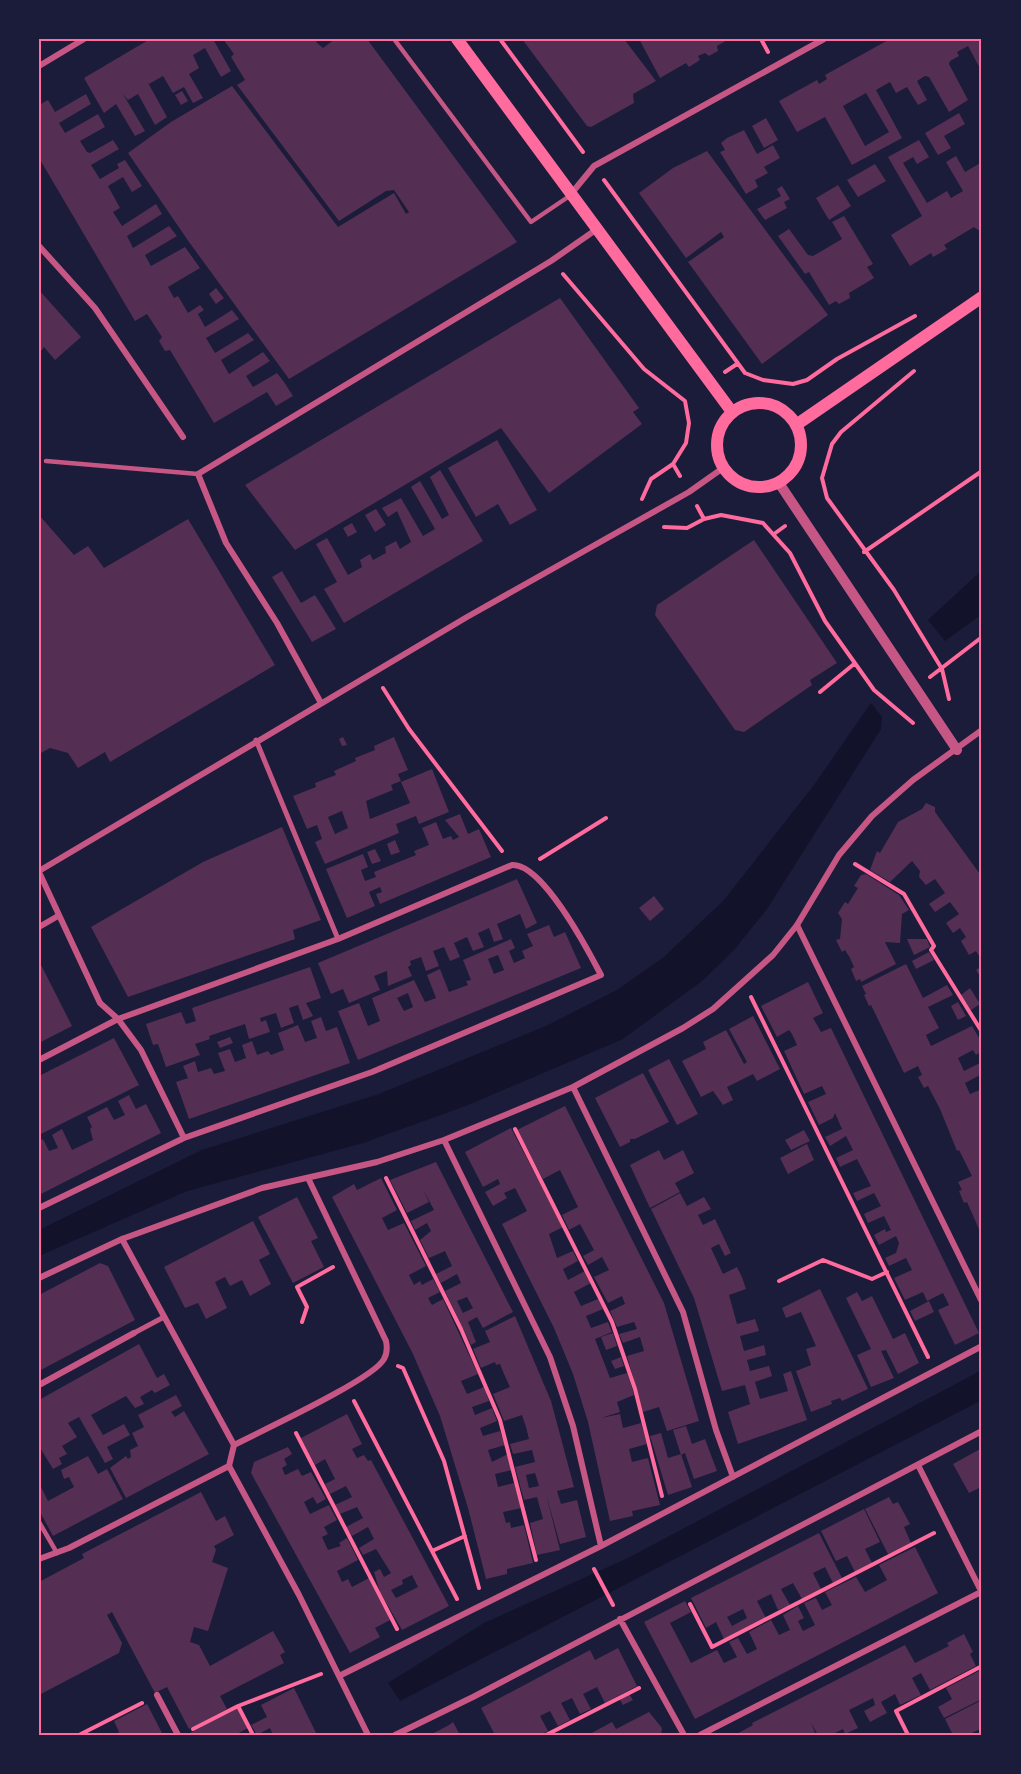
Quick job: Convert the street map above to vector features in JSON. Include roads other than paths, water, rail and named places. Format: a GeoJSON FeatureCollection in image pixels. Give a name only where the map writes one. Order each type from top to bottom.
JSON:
{"type":"FeatureCollection","features":[{"type":"Feature","properties":{"kind":"main road"},"geometry":{"type":"LineString","coordinates":[[457,39],[732,412]]}},
{"type":"Feature","properties":{"kind":"main road"},"geometry":{"type":"LineString","coordinates":[[796,425],[946,319],[982,297]]}},
{"type":"Feature","properties":{"kind":"main road"},"geometry":{"type":"LineString","coordinates":[[749,403],[767,403],[784,410],[796,425],[801,441],[800,457],[792,472],[779,483],[764,487],[748,486],[734,480],[723,468],[717,454],[717,438],[722,424],[732,412],[749,403]]}},
{"type":"Feature","properties":{"kind":"street"},"geometry":{"type":"LineString","coordinates":[[39,66],[84,39]]}},
{"type":"Feature","properties":{"kind":"street"},"geometry":{"type":"LineString","coordinates":[[571,194],[594,166],[824,39]]}},
{"type":"Feature","properties":{"kind":"street"},"geometry":{"type":"LineString","coordinates":[[321,703],[277,623],[226,543],[198,474],[551,261],[597,229]]}},
{"type":"Feature","properties":{"kind":"street"},"geometry":{"type":"LineString","coordinates":[[39,246],[95,308],[183,437]]}},
{"type":"Feature","properties":{"kind":"street"},"geometry":{"type":"LineString","coordinates":[[184,1138],[141,1050],[118,1019],[100,1003],[39,872],[373,672],[689,492],[723,468]]}},
{"type":"Feature","properties":{"kind":"street"},"geometry":{"type":"LineString","coordinates":[[779,483],[957,750]]}},
{"type":"Feature","properties":{"kind":"street"},"geometry":{"type":"LineString","coordinates":[[39,1278],[122,1239],[270,1186],[377,1162],[444,1140],[573,1087],[682,1028],[713,1009],[773,955],[797,925],[823,879],[855,833],[913,780],[982,730]]}},
{"type":"Feature","properties":{"kind":"street"},"geometry":{"type":"LineString","coordinates":[[256,741],[338,939]]}},
{"type":"Feature","properties":{"kind":"street"},"geometry":{"type":"LineString","coordinates":[[39,1060],[118,1019],[338,939],[512,865],[526,867],[537,877],[587,948],[601,975],[372,1072],[184,1138],[39,1208]]}},
{"type":"Feature","properties":{"kind":"street"},"geometry":{"type":"LineString","coordinates":[[39,927],[58,916]]}},
{"type":"Feature","properties":{"kind":"street"},"geometry":{"type":"LineString","coordinates":[[797,925],[982,1302]]}},
{"type":"Feature","properties":{"kind":"street"},"geometry":{"type":"LineString","coordinates":[[573,1087],[683,1312],[716,1430],[733,1477]]}},
{"type":"Feature","properties":{"kind":"street"},"geometry":{"type":"LineString","coordinates":[[444,1140],[550,1358],[573,1426],[601,1546]]}},
{"type":"Feature","properties":{"kind":"street"},"geometry":{"type":"LineString","coordinates":[[234,1445],[347,1387],[375,1370],[384,1359],[386,1341],[308,1178]]}},
{"type":"Feature","properties":{"kind":"street"},"geometry":{"type":"LineString","coordinates":[[122,1239],[234,1445],[229,1466],[299,1595],[368,1735]]}},
{"type":"Feature","properties":{"kind":"street"},"geometry":{"type":"LineString","coordinates":[[39,1385],[164,1317]]}},
{"type":"Feature","properties":{"kind":"street"},"geometry":{"type":"LineString","coordinates":[[337,1672],[601,1546],[982,1346]]}},
{"type":"Feature","properties":{"kind":"street"},"geometry":{"type":"LineString","coordinates":[[395,1735],[473,1697],[982,1431]]}},
{"type":"Feature","properties":{"kind":"street"},"geometry":{"type":"LineString","coordinates":[[700,1735],[981,1593],[918,1465]]}},
{"type":"Feature","properties":{"kind":"street"},"geometry":{"type":"LineString","coordinates":[[39,1559],[57,1553],[229,1466]]}},
{"type":"Feature","properties":{"kind":"street"},"geometry":{"type":"LineString","coordinates":[[620,1619],[684,1735]]}},
{"type":"Feature","properties":{"kind":"street"},"geometry":{"type":"LineString","coordinates":[[157,1695],[178,1735]]}},
{"type":"Feature","properties":{"kind":"lane"},"geometry":{"type":"LineString","coordinates":[[394,39],[531,222],[571,194]]}},
{"type":"Feature","properties":{"kind":"lane"},"geometry":{"type":"LineString","coordinates":[[46,461],[198,474]]}},
{"type":"Feature","properties":{"kind":"lane"},"geometry":{"type":"LineString","coordinates":[[39,1522],[57,1553]]}}]}
